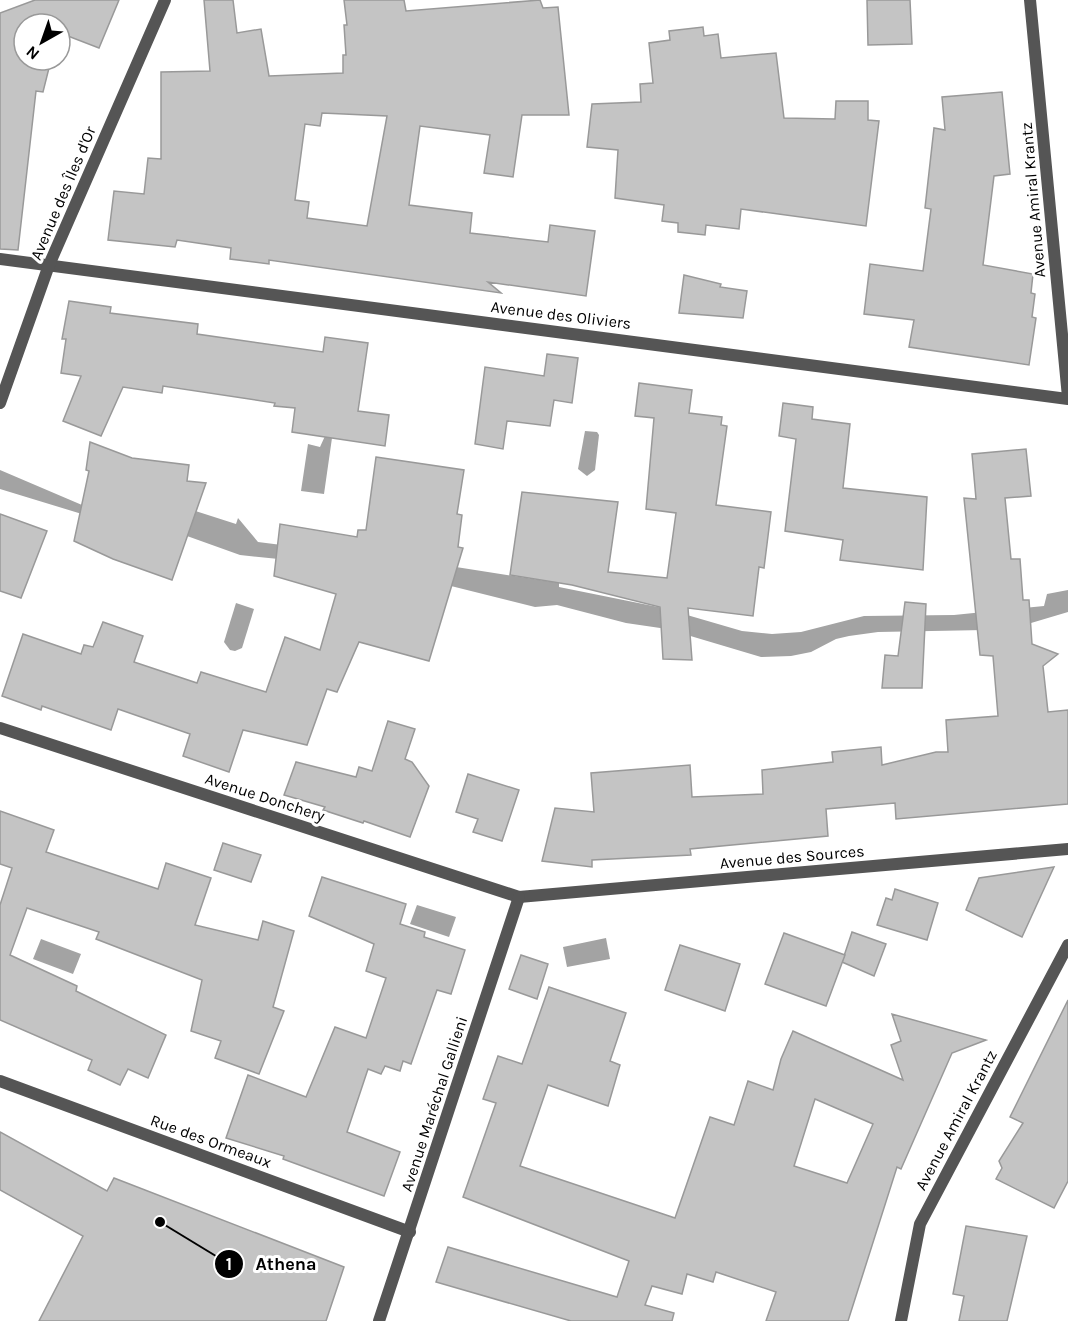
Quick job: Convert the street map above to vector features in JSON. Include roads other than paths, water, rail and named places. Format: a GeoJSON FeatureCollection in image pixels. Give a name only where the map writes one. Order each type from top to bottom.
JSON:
{"type":"FeatureCollection","features":[{"type":"Feature","properties":{"kind":"street","name":"Avenue des Îles d'Or"},"geometry":{"type":"LineString","coordinates":[[0,403],[50,265],[165,0]]}},
{"type":"Feature","properties":{"kind":"street","name":"Avenue Amiral Krantz"},"geometry":{"type":"LineString","coordinates":[[1030,0],[1068,398]]}},
{"type":"Feature","properties":{"kind":"street","name":"Avenue des Oliviers"},"geometry":{"type":"LineString","coordinates":[[0,259],[1068,398]]}},
{"type":"Feature","properties":{"kind":"street","name":"Avenue Donchery"},"geometry":{"type":"LineString","coordinates":[[0,728],[519,897]]}},
{"type":"Feature","properties":{"kind":"street","name":"Avenue des Sources"},"geometry":{"type":"LineString","coordinates":[[519,897],[1068,849]]}},
{"type":"Feature","properties":{"kind":"street","name":"Avenue Maréchal Gallieni"},"geometry":{"type":"LineString","coordinates":[[379,1321],[519,897]]}},
{"type":"Feature","properties":{"kind":"street","name":"Avenue Amiral Krantz"},"geometry":{"type":"LineString","coordinates":[[901,1321],[920,1224],[1068,945]]}},
{"type":"Feature","properties":{"kind":"street","name":"Rue des Ormeaux"},"geometry":{"type":"LineString","coordinates":[[0,1081],[410,1232]]}},
{"type":"Feature","properties":{"kind":"place","name":"Athena"},"geometry":{"type":"Point","coordinates":[160,1222]}}]}
